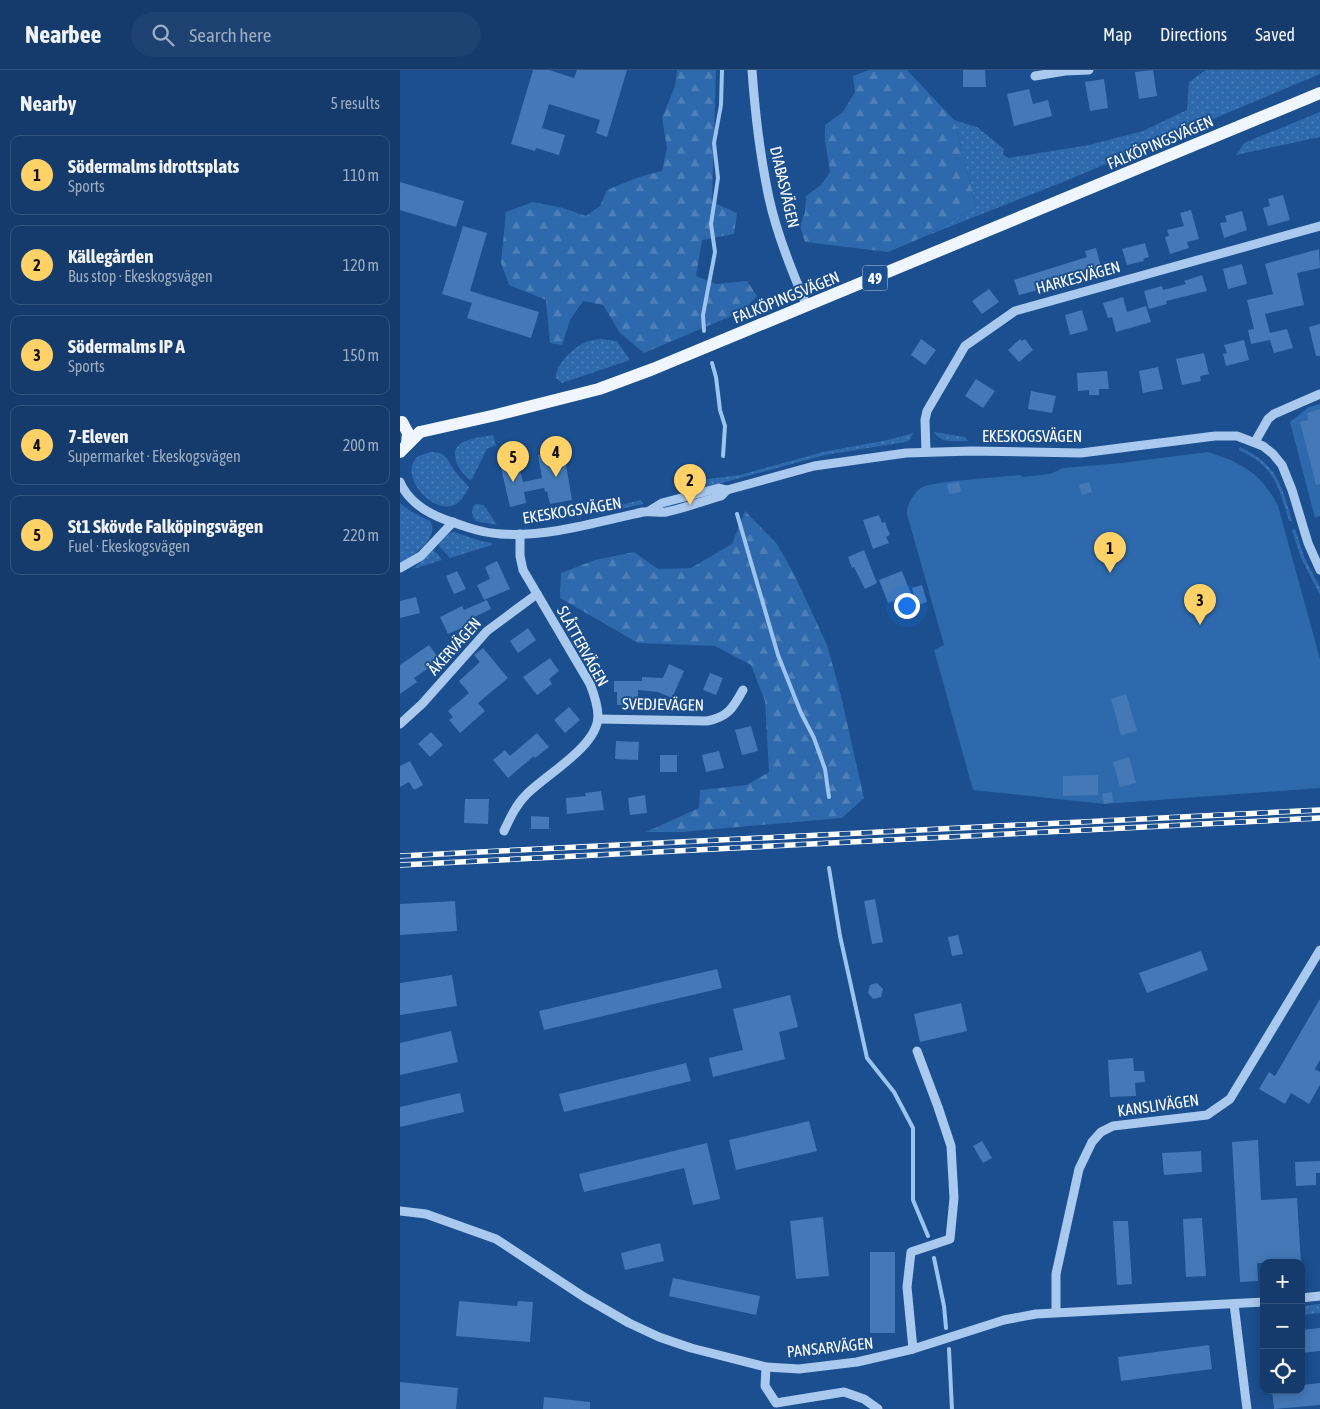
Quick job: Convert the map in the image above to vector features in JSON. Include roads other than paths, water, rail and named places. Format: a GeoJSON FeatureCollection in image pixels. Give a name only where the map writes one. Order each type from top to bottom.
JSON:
{"type":"FeatureCollection","features":[{"type":"Feature","properties":{"kind":"main road","name":"FALKÖPINGSVÄGEN"},"geometry":{"type":"LineString","coordinates":[[420,432],[599,389],[654,369],[1320,94]]}},
{"type":"Feature","properties":{"kind":"main road"},"geometry":{"type":"LineString","coordinates":[[401,422],[420,432],[403,448]]}},
{"type":"Feature","properties":{"kind":"main road"},"geometry":{"type":"LineString","coordinates":[[401,422],[408,433],[403,448]]}},
{"type":"Feature","properties":{"kind":"street","name":"DIABASVÄGEN"},"geometry":{"type":"LineString","coordinates":[[752,70],[756,115],[770,200],[784,246],[807,306]]}},
{"type":"Feature","properties":{"kind":"street"},"geometry":{"type":"LineString","coordinates":[[1035,76],[1064,71],[1089,70]]}},
{"type":"Feature","properties":{"kind":"street","name":"HARKESVÄGEN"},"geometry":{"type":"LineString","coordinates":[[926,452],[925,420],[927,410],[965,346],[1015,311],[1320,226]]}},
{"type":"Feature","properties":{"kind":"street"},"geometry":{"type":"LineString","coordinates":[[1320,394],[1274,414],[1268,419],[1255,442],[1273,454],[1282,465],[1292,490],[1308,543],[1320,570]]}},
{"type":"Feature","properties":{"kind":"street","name":"EKESKOGSVÄGEN"},"geometry":{"type":"LineString","coordinates":[[400,482],[412,500],[437,517],[481,531],[500,534],[520,534],[566,529],[647,512],[662,503],[709,490],[718,488],[727,490],[814,466],[880,456],[926,452],[1081,453],[1215,436],[1237,436],[1255,442]]}},
{"type":"Feature","properties":{"kind":"street"},"geometry":{"type":"LineString","coordinates":[[400,568],[421,556],[453,522]]}},
{"type":"Feature","properties":{"kind":"street","name":"SLÅTTERVÄGEN"},"geometry":{"type":"LineString","coordinates":[[520,534],[521,563],[536,594],[590,684],[596,701],[598,719]]}},
{"type":"Feature","properties":{"kind":"street","name":"ÅKERVÄGEN"},"geometry":{"type":"LineString","coordinates":[[400,724],[422,704],[487,631],[536,594]]}},
{"type":"Feature","properties":{"kind":"street","name":"SVEDJEVÄGEN"},"geometry":{"type":"LineString","coordinates":[[598,719],[707,721],[720,718],[729,710],[743,690]]}},
{"type":"Feature","properties":{"kind":"street"},"geometry":{"type":"LineString","coordinates":[[504,831],[515,809],[526,794],[581,748],[591,736],[598,719]]}},
{"type":"Feature","properties":{"kind":"street","name":"KANSLIVÄGEN"},"geometry":{"type":"LineString","coordinates":[[1056,1312],[1056,1274],[1079,1169],[1092,1142],[1101,1132],[1113,1126],[1207,1115],[1230,1099],[1320,950]]}},
{"type":"Feature","properties":{"kind":"street"},"geometry":{"type":"LineString","coordinates":[[913,1349],[907,1287],[911,1252],[950,1240],[954,1198],[951,1146],[917,1051]]}},
{"type":"Feature","properties":{"kind":"street","name":"PANSARVÄGEN"},"geometry":{"type":"LineString","coordinates":[[400,1211],[426,1214],[496,1239],[525,1256],[584,1297],[629,1323],[659,1337],[691,1348],[766,1367],[799,1369],[857,1362],[913,1349],[1004,1320],[1056,1312],[1260,1302]]}},
{"type":"Feature","properties":{"kind":"street"},"geometry":{"type":"LineString","coordinates":[[1305,1298],[1320,1296]]}},
{"type":"Feature","properties":{"kind":"street"},"geometry":{"type":"LineString","coordinates":[[1234,1304],[1247,1409]]}},
{"type":"Feature","properties":{"kind":"street"},"geometry":{"type":"LineString","coordinates":[[766,1367],[765,1386],[776,1403],[844,1392],[864,1399],[878,1409]]}},
{"type":"Feature","properties":{"kind":"waterway"},"geometry":{"type":"LineString","coordinates":[[704,331],[703,315],[715,252],[711,224],[718,178],[714,143],[721,105],[722,70]]}},
{"type":"Feature","properties":{"kind":"waterway"},"geometry":{"type":"LineString","coordinates":[[712,363],[716,377],[720,410],[725,426],[723,456]]}},
{"type":"Feature","properties":{"kind":"waterway"},"geometry":{"type":"LineString","coordinates":[[737,514],[778,655],[801,713],[814,738],[825,769],[829,797]]}},
{"type":"Feature","properties":{"kind":"waterway"},"geometry":{"type":"LineString","coordinates":[[829,868],[840,936],[867,1058],[894,1092],[913,1128],[913,1200],[928,1236]]}},
{"type":"Feature","properties":{"kind":"waterway"},"geometry":{"type":"LineString","coordinates":[[934,1258],[944,1306],[946,1328]]}},
{"type":"Feature","properties":{"kind":"waterway"},"geometry":{"type":"LineString","coordinates":[[949,1349],[952,1409]]}},
{"type":"Feature","properties":{"kind":"railway"},"geometry":{"type":"LineString","coordinates":[[400,856],[1320,810]]}},
{"type":"Feature","properties":{"kind":"railway"},"geometry":{"type":"LineString","coordinates":[[400,865],[1320,818]]}},
{"type":"Feature","properties":{"kind":"place","name":"7-Eleven"},"geometry":{"type":"Point","coordinates":[556,477]}},
{"type":"Feature","properties":{"kind":"place","name":"St1 Skövde Falköpingsvägen"},"geometry":{"type":"Point","coordinates":[513,482]}},
{"type":"Feature","properties":{"kind":"place","name":"Källegården"},"geometry":{"type":"Point","coordinates":[690,505]}},
{"type":"Feature","properties":{"kind":"place","name":"Södermalms idrottsplats"},"geometry":{"type":"Point","coordinates":[1110,573]}},
{"type":"Feature","properties":{"kind":"place","name":"Södermalms IP A"},"geometry":{"type":"Point","coordinates":[1200,625]}}]}
